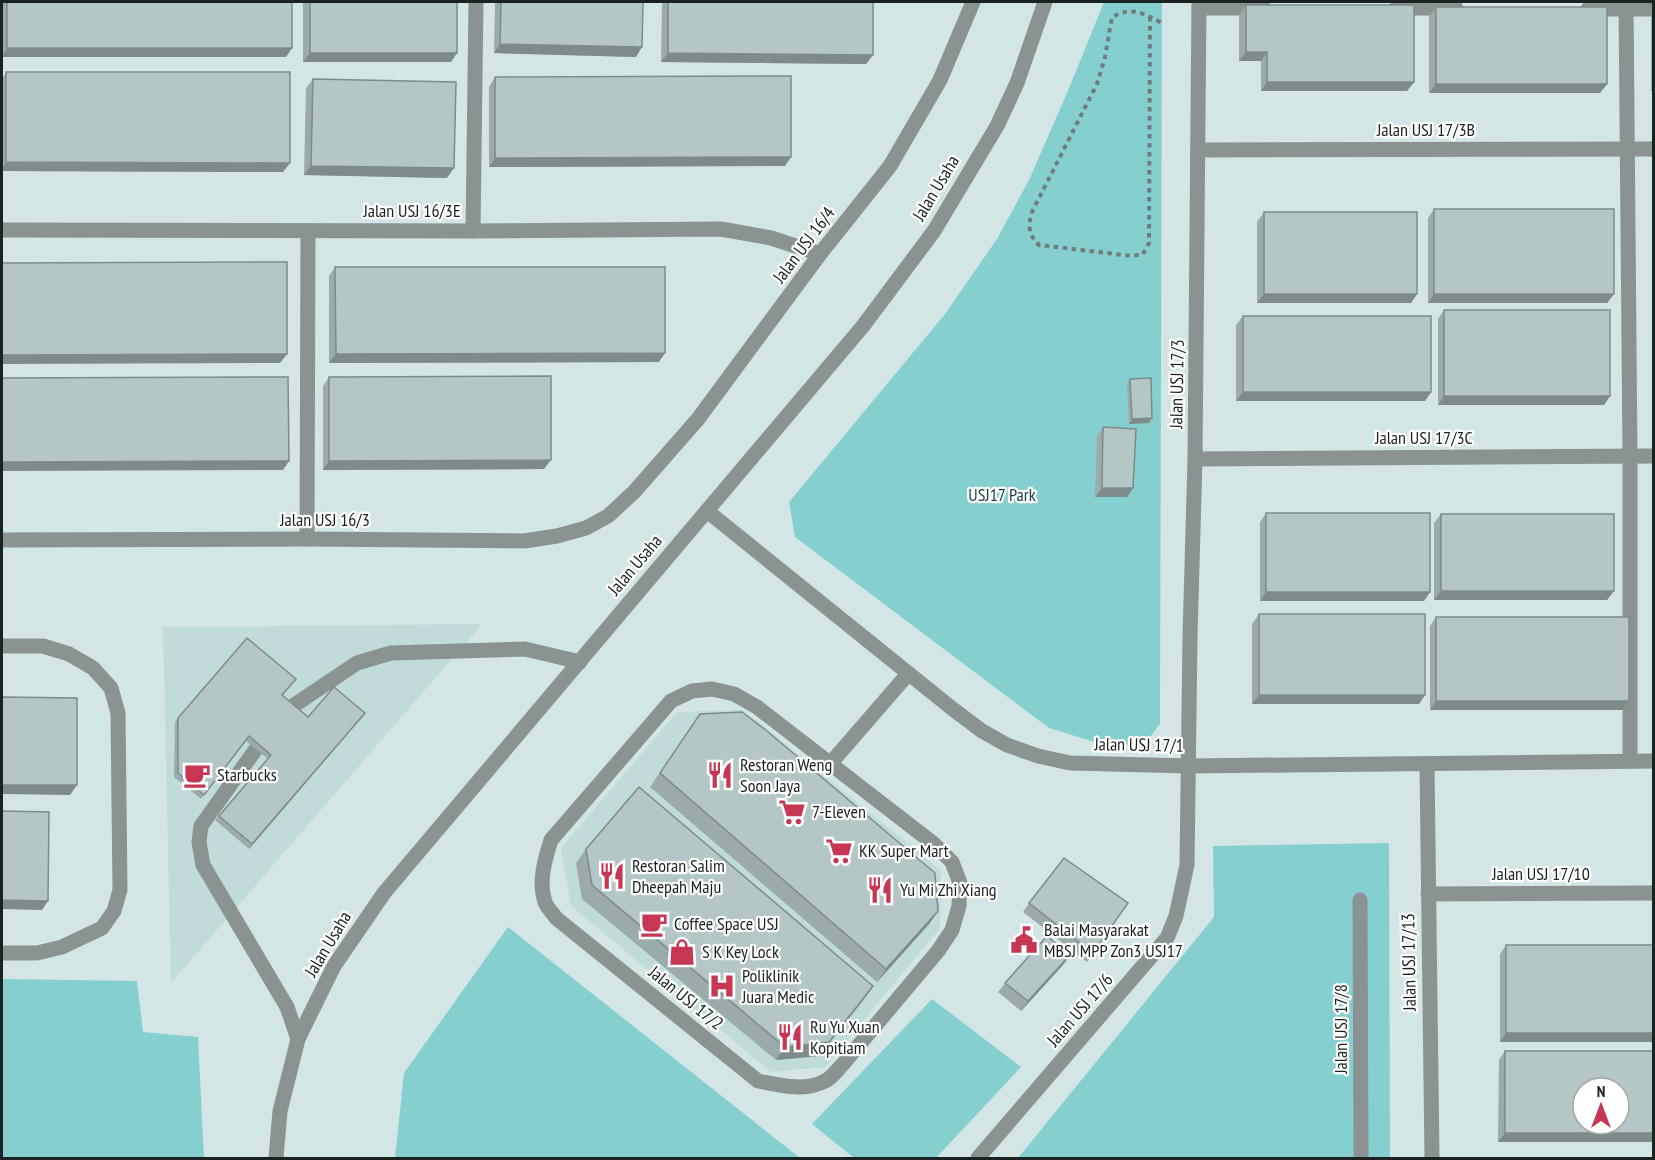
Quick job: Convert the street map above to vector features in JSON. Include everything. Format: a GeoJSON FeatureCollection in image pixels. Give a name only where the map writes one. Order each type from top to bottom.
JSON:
{"type":"FeatureCollection","features":[{"type":"Feature","properties":{"kind":"street"},"geometry":{"type":"LineString","coordinates":[[473,231],[476,2]]}},
{"type":"Feature","properties":{"kind":"street","name":"Jalan USJ 16/4"},"geometry":{"type":"LineString","coordinates":[[634,492],[698,419],[820,254],[890,166],[939,80],[972,2]]}},
{"type":"Feature","properties":{"kind":"street","name":"Jalan Usaha"},"geometry":{"type":"LineString","coordinates":[[276,1158],[280,1111],[298,1039],[334,966],[384,893],[863,326],[934,231],[997,126],[1017,83],[1045,2]]}},
{"type":"Feature","properties":{"kind":"street"},"geometry":{"type":"LineString","coordinates":[[1199,5],[1282,8]]}},
{"type":"Feature","properties":{"kind":"street","name":"Jalan USJ 17/3"},"geometry":{"type":"LineString","coordinates":[[1190,766],[1190,636],[1196,459],[1199,5]]}},
{"type":"Feature","properties":{"kind":"street"},"geometry":{"type":"LineString","coordinates":[[1626,5],[1630,761]]}},
{"type":"Feature","properties":{"kind":"street"},"geometry":{"type":"LineString","coordinates":[[1579,9],[1626,5],[1653,9]]}},
{"type":"Feature","properties":{"kind":"street"},"geometry":{"type":"LineString","coordinates":[[1377,8],[1472,8]]}},
{"type":"Feature","properties":{"kind":"street","name":"Jalan USJ 17/3B"},"geometry":{"type":"LineString","coordinates":[[1198,150],[1653,149]]}},
{"type":"Feature","properties":{"kind":"street","name":"Jalan USJ 16/3E"},"geometry":{"type":"LineString","coordinates":[[2,230],[721,229],[771,238],[820,254]]}},
{"type":"Feature","properties":{"kind":"street"},"geometry":{"type":"LineString","coordinates":[[307,539],[308,231]]}},
{"type":"Feature","properties":{"kind":"street","name":"Jalan USJ 17/3C"},"geometry":{"type":"LineString","coordinates":[[1196,459],[1653,456]]}},
{"type":"Feature","properties":{"kind":"street","name":"Jalan USJ 16/3"},"geometry":{"type":"LineString","coordinates":[[2,540],[524,541],[557,536],[586,528],[608,516],[634,492]]}},
{"type":"Feature","properties":{"kind":"street","name":"Jalan USJ 17/1"},"geometry":{"type":"LineString","coordinates":[[707,511],[982,731],[1007,745],[1038,756],[1070,763],[1190,766],[1653,761]]}},
{"type":"Feature","properties":{"kind":"street"},"geometry":{"type":"LineString","coordinates":[[2,646],[43,646],[69,654],[93,668],[111,688],[118,713],[120,890],[114,911],[102,928],[62,947],[37,953],[2,953]]}},
{"type":"Feature","properties":{"kind":"street"},"geometry":{"type":"LineString","coordinates":[[290,708],[357,663],[392,653],[525,649],[579,662]]}},
{"type":"Feature","properties":{"kind":"street"},"geometry":{"type":"LineString","coordinates":[[830,764],[908,674]]}},
{"type":"Feature","properties":{"kind":"street","name":"Jalan USJ 17/2"},"geometry":{"type":"LineString","coordinates":[[712,688],[734,694],[830,764],[934,844],[952,862],[960,883],[959,906],[952,930],[938,951],[826,1081],[806,1086],[784,1086],[758,1082],[556,918],[545,903],[544,861],[552,840],[663,710],[671,701],[692,691],[712,688]]}},
{"type":"Feature","properties":{"kind":"street"},"geometry":{"type":"LineString","coordinates":[[256,748],[201,826],[198,842],[203,865],[287,1007],[298,1039]]}},
{"type":"Feature","properties":{"kind":"street","name":"Jalan USJ 17/13"},"geometry":{"type":"LineString","coordinates":[[1427,765],[1432,1158]]}},
{"type":"Feature","properties":{"kind":"street","name":"Jalan USJ 17/6"},"geometry":{"type":"LineString","coordinates":[[978,1158],[1167,938],[1176,916],[1187,865],[1190,766]]}},
{"type":"Feature","properties":{"kind":"street","name":"Jalan USJ 17/10"},"geometry":{"type":"LineString","coordinates":[[1428,894],[1653,893]]}},
{"type":"Feature","properties":{"kind":"street","name":"Jalan USJ 17/8"},"geometry":{"type":"LineString","coordinates":[[1360,900],[1361,1158]]}},
{"type":"Feature","properties":{"kind":"path"},"geometry":{"type":"LineString","coordinates":[[1150,17],[1149,243],[1143,254],[1132,256],[1039,245],[1030,236],[1029,224],[1032,212],[1097,84],[1106,57],[1113,17],[1124,10],[1139,12],[1150,17],[1162,23]]}},
{"type":"Feature","properties":{"kind":"shaded area"},"geometry":{"type":"Polygon","coordinates":[[[482,624],[171,983],[163,627],[482,624]]]}},
{"type":"Feature","properties":{"kind":"shaded area"},"geometry":{"type":"Polygon","coordinates":[[[743,710],[941,870],[940,928],[825,1067],[771,1072],[571,906],[561,848],[677,712],[743,710]]]}},
{"type":"Feature","properties":{"kind":"green space","name":"USJ17 Park"},"geometry":{"type":"Polygon","coordinates":[[[1104,2],[1162,2],[1160,724],[1150,737],[1129,745],[1101,744],[1049,728],[795,537],[789,502],[945,314],[997,239],[1030,178],[1104,2]]]}},
{"type":"Feature","properties":{"kind":"green space"},"geometry":{"type":"Polygon","coordinates":[[[1389,843],[1390,1158],[1018,1158],[1214,917],[1213,846],[1389,843]]]}},
{"type":"Feature","properties":{"kind":"green space"},"geometry":{"type":"Polygon","coordinates":[[[508,927],[800,1158],[395,1158],[404,1073],[508,927]]]}},
{"type":"Feature","properties":{"kind":"green space"},"geometry":{"type":"Polygon","coordinates":[[[2,979],[137,981],[143,1032],[198,1037],[204,1158],[2,1158],[2,979]]]}},
{"type":"Feature","properties":{"kind":"green space"},"geometry":{"type":"Polygon","coordinates":[[[932,999],[1021,1067],[936,1158],[854,1158],[812,1124],[932,999]]]}},
{"type":"Feature","properties":{"kind":"building"},"geometry":{"type":"Polygon","coordinates":[[[7,2],[292,2],[292,48],[7,48],[7,2]]]}},
{"type":"Feature","properties":{"kind":"building"},"geometry":{"type":"Polygon","coordinates":[[[310,2],[457,2],[457,53],[310,53],[310,2]]]}},
{"type":"Feature","properties":{"kind":"building"},"geometry":{"type":"Polygon","coordinates":[[[501,2],[643,2],[642,47],[500,44],[501,2]]]}},
{"type":"Feature","properties":{"kind":"building"},"geometry":{"type":"Polygon","coordinates":[[[668,2],[873,2],[873,55],[668,53],[668,2]]]}},
{"type":"Feature","properties":{"kind":"building"},"geometry":{"type":"Polygon","coordinates":[[[1246,5],[1414,5],[1414,82],[1267,82],[1267,52],[1246,52],[1246,5]]]}},
{"type":"Feature","properties":{"kind":"building"},"geometry":{"type":"Polygon","coordinates":[[[1436,7],[1607,7],[1607,84],[1436,84],[1436,7]]]}},
{"type":"Feature","properties":{"kind":"building"},"geometry":{"type":"Polygon","coordinates":[[[6,72],[290,72],[290,163],[6,162],[6,72]]]}},
{"type":"Feature","properties":{"kind":"building"},"geometry":{"type":"Polygon","coordinates":[[[791,76],[791,157],[495,158],[495,77],[791,76]]]}},
{"type":"Feature","properties":{"kind":"building"},"geometry":{"type":"Polygon","coordinates":[[[313,79],[456,82],[454,168],[311,166],[313,79]]]}},
{"type":"Feature","properties":{"kind":"building"},"geometry":{"type":"Polygon","coordinates":[[[1434,209],[1614,209],[1614,294],[1434,294],[1434,209]]]}},
{"type":"Feature","properties":{"kind":"building"},"geometry":{"type":"Polygon","coordinates":[[[1264,212],[1417,212],[1417,294],[1264,294],[1264,212]]]}},
{"type":"Feature","properties":{"kind":"building"},"geometry":{"type":"Polygon","coordinates":[[[287,262],[287,354],[2,355],[2,263],[287,262]]]}},
{"type":"Feature","properties":{"kind":"building"},"geometry":{"type":"Polygon","coordinates":[[[335,267],[665,267],[665,353],[336,354],[335,267]]]}},
{"type":"Feature","properties":{"kind":"building"},"geometry":{"type":"Polygon","coordinates":[[[1444,310],[1610,310],[1610,396],[1444,396],[1444,310]]]}},
{"type":"Feature","properties":{"kind":"building"},"geometry":{"type":"Polygon","coordinates":[[[1243,316],[1431,316],[1431,392],[1243,392],[1243,316]]]}},
{"type":"Feature","properties":{"kind":"building"},"geometry":{"type":"Polygon","coordinates":[[[551,376],[551,460],[329,461],[329,377],[551,376]]]}},
{"type":"Feature","properties":{"kind":"building"},"geometry":{"type":"Polygon","coordinates":[[[288,377],[289,461],[2,462],[2,378],[288,377]]]}},
{"type":"Feature","properties":{"kind":"building"},"geometry":{"type":"Polygon","coordinates":[[[1151,378],[1152,418],[1132,419],[1130,379],[1151,378]]]}},
{"type":"Feature","properties":{"kind":"building"},"geometry":{"type":"Polygon","coordinates":[[[1103,427],[1136,429],[1133,488],[1102,488],[1103,427]]]}},
{"type":"Feature","properties":{"kind":"building"},"geometry":{"type":"Polygon","coordinates":[[[1266,513],[1430,513],[1430,592],[1266,592],[1266,513]]]}},
{"type":"Feature","properties":{"kind":"building"},"geometry":{"type":"Polygon","coordinates":[[[1441,514],[1614,514],[1614,591],[1441,591],[1441,514]]]}},
{"type":"Feature","properties":{"kind":"building"},"geometry":{"type":"Polygon","coordinates":[[[1259,614],[1425,614],[1425,695],[1259,695],[1259,614]]]}},
{"type":"Feature","properties":{"kind":"building"},"geometry":{"type":"Polygon","coordinates":[[[1436,617],[1629,617],[1629,701],[1436,701],[1436,617]]]}},
{"type":"Feature","properties":{"kind":"building"},"geometry":{"type":"Polygon","coordinates":[[[247,638],[296,679],[282,695],[308,717],[334,687],[365,713],[252,844],[219,816],[271,755],[249,736],[204,795],[178,773],[178,718],[247,638]]]}},
{"type":"Feature","properties":{"kind":"building"},"geometry":{"type":"Polygon","coordinates":[[[2,697],[77,698],[77,785],[2,785],[2,697]]]}},
{"type":"Feature","properties":{"kind":"building"},"geometry":{"type":"Polygon","coordinates":[[[742,712],[935,873],[938,911],[886,969],[660,773],[700,714],[742,712]]]}},
{"type":"Feature","properties":{"kind":"building"},"geometry":{"type":"Polygon","coordinates":[[[639,787],[873,986],[829,1042],[785,1047],[592,885],[586,849],[639,787]]]}},
{"type":"Feature","properties":{"kind":"building"},"geometry":{"type":"Polygon","coordinates":[[[2,811],[49,812],[48,901],[2,900],[2,811]]]}},
{"type":"Feature","properties":{"kind":"building"},"geometry":{"type":"Polygon","coordinates":[[[1064,858],[1128,903],[1093,953],[1029,903],[1064,858]]]}},
{"type":"Feature","properties":{"kind":"building"},"geometry":{"type":"Polygon","coordinates":[[[1047,936],[1070,955],[1028,1001],[1005,983],[1047,936]]]}},
{"type":"Feature","properties":{"kind":"building"},"geometry":{"type":"Polygon","coordinates":[[[1506,945],[1653,945],[1653,1033],[1506,1033],[1506,945]]]}},
{"type":"Feature","properties":{"kind":"building"},"geometry":{"type":"Polygon","coordinates":[[[1505,1051],[1653,1051],[1653,1133],[1631,1133],[1631,1076],[1571,1076],[1571,1133],[1505,1133],[1505,1051]]]}},
{"type":"Feature","properties":{"kind":"place","name":"Starbucks"},"geometry":{"type":"Point","coordinates":[197,775]}},
{"type":"Feature","properties":{"kind":"place","name":"Restoran Weng Soon Jaya"},"geometry":{"type":"Point","coordinates":[720,775]}},
{"type":"Feature","properties":{"kind":"place","name":"7-Eleven"},"geometry":{"type":"Point","coordinates":[792,812]}},
{"type":"Feature","properties":{"kind":"place","name":"KK Super Mart"},"geometry":{"type":"Point","coordinates":[839,851]}},
{"type":"Feature","properties":{"kind":"place","name":"Restoran Salim Dheepah Maju"},"geometry":{"type":"Point","coordinates":[612,876]}},
{"type":"Feature","properties":{"kind":"place","name":"Yu Mi Zhi Xiang"},"geometry":{"type":"Point","coordinates":[880,890]}},
{"type":"Feature","properties":{"kind":"place","name":"Coffee Space USJ"},"geometry":{"type":"Point","coordinates":[654,924]}},
{"type":"Feature","properties":{"kind":"place","name":"Balai Masyarakat MBSJ MPP Zon3 USJ17"},"geometry":{"type":"Point","coordinates":[1024,940]}},
{"type":"Feature","properties":{"kind":"place","name":"S K Key Lock"},"geometry":{"type":"Point","coordinates":[682,952]}},
{"type":"Feature","properties":{"kind":"place","name":"Poliklinik Juara Medic"},"geometry":{"type":"Point","coordinates":[722,986]}},
{"type":"Feature","properties":{"kind":"place","name":"Ru Yu Xuan Kopitiam"},"geometry":{"type":"Point","coordinates":[790,1037]}}]}
